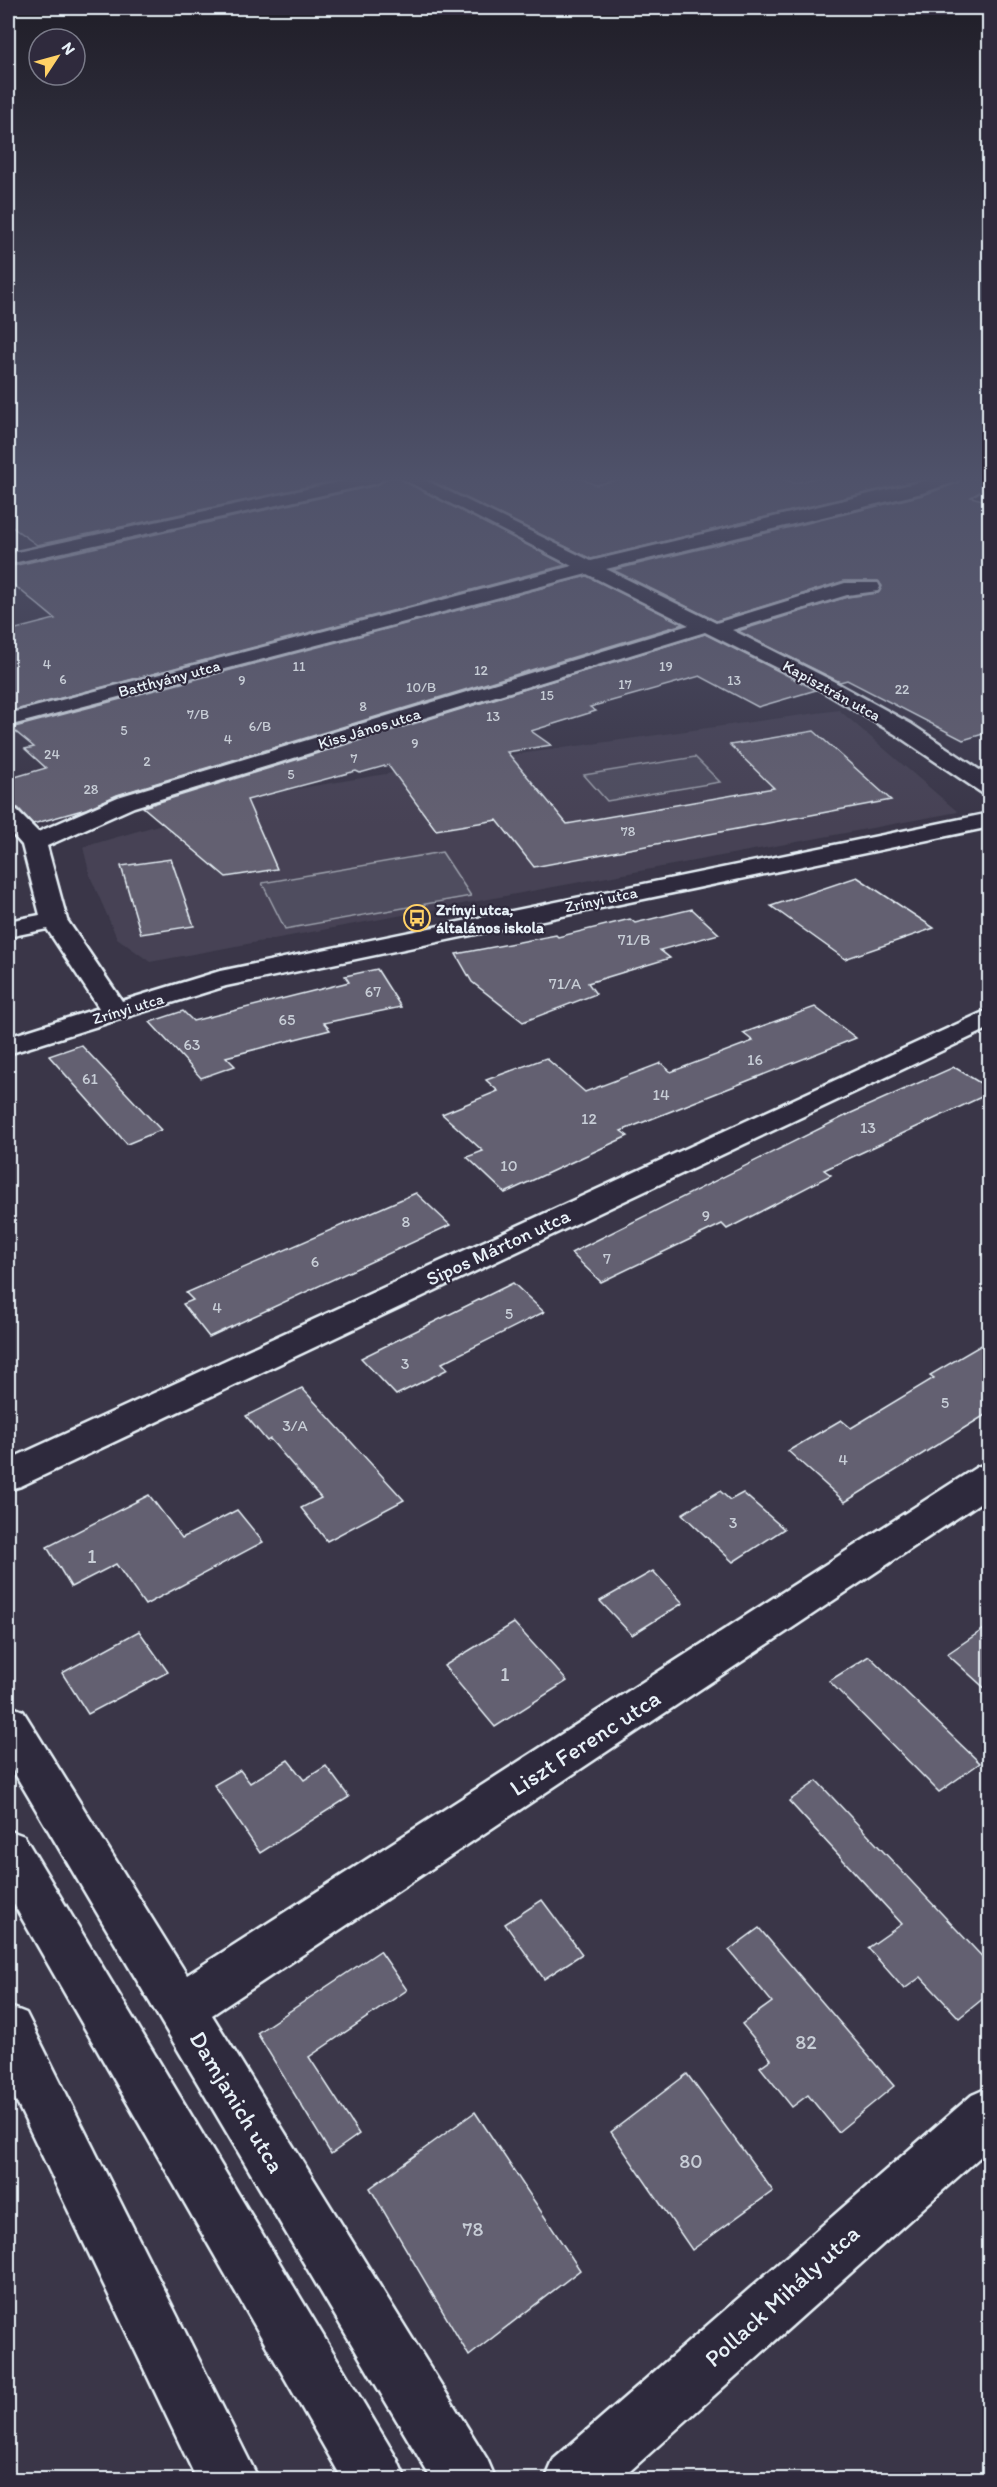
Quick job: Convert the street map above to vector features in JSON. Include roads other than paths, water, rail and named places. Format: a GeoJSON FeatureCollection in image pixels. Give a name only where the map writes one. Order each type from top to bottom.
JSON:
{"type":"FeatureCollection","features":[{"type":"Feature","properties":{"kind":"street","name":"Batthyány utca"},"geometry":{"type":"LineString","coordinates":[[8,720],[488,594]]}},
{"type":"Feature","properties":{"kind":"street","name":"Kapisztrán utca"},"geometry":{"type":"LineString","coordinates":[[646,594],[826,685],[903,729],[990,788]]}},
{"type":"Feature","properties":{"kind":"street","name":"Kiss János utca"},"geometry":{"type":"LineString","coordinates":[[34,843],[126,802],[712,627],[831,594]]}},
{"type":"Feature","properties":{"kind":"street"},"geometry":{"type":"LineString","coordinates":[[8,815],[34,843],[54,920],[116,1012]]}},
{"type":"Feature","properties":{"kind":"street","name":"Zrínyi utca"},"geometry":{"type":"LineString","coordinates":[[8,1046],[220,979],[719,874],[990,820]]}},
{"type":"Feature","properties":{"kind":"street"},"geometry":{"type":"LineString","coordinates":[[8,929],[54,920]]}},
{"type":"Feature","properties":{"kind":"street","name":"Sipos Márton utca"},"geometry":{"type":"LineString","coordinates":[[8,1476],[990,1017]]}},
{"type":"Feature","properties":{"kind":"street","name":"Liszt Ferenc utca"},"geometry":{"type":"LineString","coordinates":[[180,2008],[990,1477]]}},
{"type":"Feature","properties":{"kind":"street","name":"Damjanich utca"},"geometry":{"type":"LineString","coordinates":[[8,1724],[466,2480]]}},
{"type":"Feature","properties":{"kind":"street"},"geometry":{"type":"LineString","coordinates":[[8,1851],[376,2480]]}},
{"type":"Feature","properties":{"kind":"street"},"geometry":{"type":"LineString","coordinates":[[8,2031],[229,2480]]}},
{"type":"Feature","properties":{"kind":"street","name":"Pollack Mihály utca"},"geometry":{"type":"LineString","coordinates":[[575,2480],[990,2113]]}},
{"type":"Feature","properties":{"kind":"place","name":"Zrínyi utca, általános iskola"},"geometry":{"type":"Point","coordinates":[417,918]}}]}
